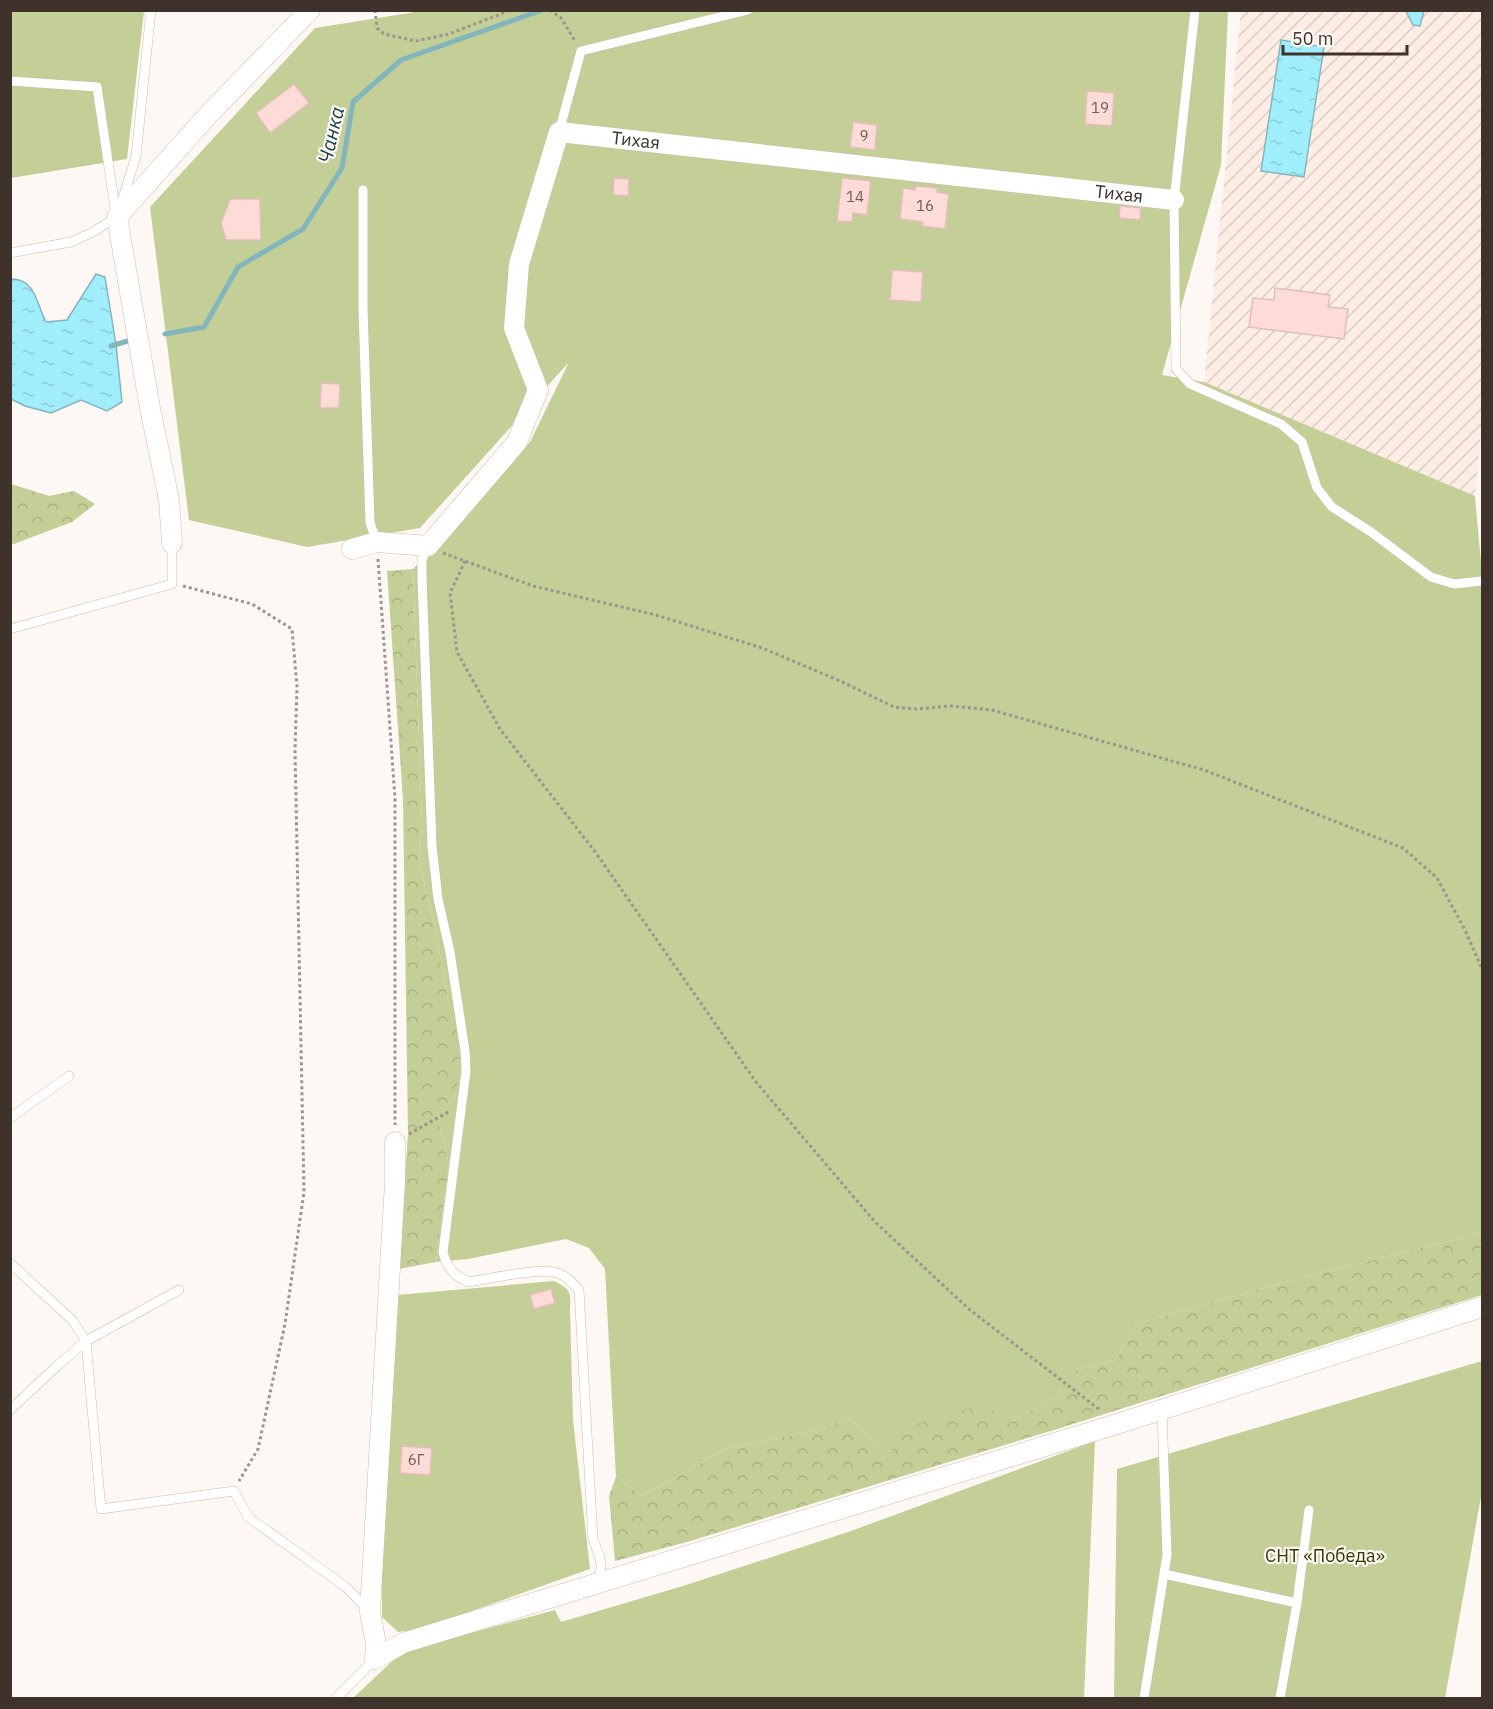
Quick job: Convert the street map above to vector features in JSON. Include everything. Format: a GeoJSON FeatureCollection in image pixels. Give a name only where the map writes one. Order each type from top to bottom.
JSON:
{"type":"FeatureCollection","features":[{"type":"Feature","properties":{"kind":"street"},"geometry":{"type":"LineString","coordinates":[[172,543],[169,500],[150,408],[117,217],[208,115],[310,10]]}},
{"type":"Feature","properties":{"kind":"street"},"geometry":{"type":"LineString","coordinates":[[352,549],[377,542],[428,546],[517,442],[538,390],[514,328],[519,264],[559,132]]}},
{"type":"Feature","properties":{"kind":"street","name":"Тихая"},"geometry":{"type":"LineString","coordinates":[[559,132],[1174,200]]}},
{"type":"Feature","properties":{"kind":"street"},"geometry":{"type":"LineString","coordinates":[[375,1659],[376,1644],[370,1612],[395,1182],[395,1142]]}},
{"type":"Feature","properties":{"kind":"street"},"geometry":{"type":"LineString","coordinates":[[375,1659],[403,1643],[1162,1410],[1482,1307]]}},
{"type":"Feature","properties":{"kind":"lane"},"geometry":{"type":"LineString","coordinates":[[10,253],[71,242],[117,217],[136,156],[151,10]]}},
{"type":"Feature","properties":{"kind":"lane"},"geometry":{"type":"LineString","coordinates":[[559,132],[581,51],[748,10]]}},
{"type":"Feature","properties":{"kind":"lane"},"geometry":{"type":"LineString","coordinates":[[1195,10],[1174,200],[1176,369],[1190,384],[1281,424],[1302,442],[1317,488],[1332,507],[1371,532],[1431,577],[1454,584],[1482,581]]}},
{"type":"Feature","properties":{"kind":"lane"},"geometry":{"type":"LineString","coordinates":[[10,81],[97,87],[117,217]]}},
{"type":"Feature","properties":{"kind":"lane"},"geometry":{"type":"LineString","coordinates":[[363,190],[363,309],[370,523],[377,542]]}},
{"type":"Feature","properties":{"kind":"lane"},"geometry":{"type":"LineString","coordinates":[[10,629],[172,584],[172,543]]}},
{"type":"Feature","properties":{"kind":"lane"},"geometry":{"type":"LineString","coordinates":[[428,546],[422,559],[422,569],[432,846],[438,899],[450,952],[465,1051],[466,1071],[443,1252],[445,1264],[457,1277],[468,1282],[543,1271],[557,1273],[570,1280],[579,1290],[593,1540],[602,1560],[602,1571],[597,1582]]}},
{"type":"Feature","properties":{"kind":"lane"},"geometry":{"type":"LineString","coordinates":[[10,1118],[69,1076]]}},
{"type":"Feature","properties":{"kind":"lane"},"geometry":{"type":"LineString","coordinates":[[10,1263],[72,1320],[86,1341],[101,1509],[234,1491],[248,1517],[346,1587],[370,1612]]}},
{"type":"Feature","properties":{"kind":"lane"},"geometry":{"type":"LineString","coordinates":[[10,1410],[86,1341],[179,1290]]}},
{"type":"Feature","properties":{"kind":"lane"},"geometry":{"type":"LineString","coordinates":[[1144,1698],[1167,1555],[1162,1410]]}},
{"type":"Feature","properties":{"kind":"lane"},"geometry":{"type":"LineString","coordinates":[[1280,1698],[1297,1603],[1309,1510]]}},
{"type":"Feature","properties":{"kind":"lane"},"geometry":{"type":"LineString","coordinates":[[1164,1574],[1297,1603]]}},
{"type":"Feature","properties":{"kind":"lane"},"geometry":{"type":"LineString","coordinates":[[336,1698],[375,1659]]}},
{"type":"Feature","properties":{"kind":"path"},"geometry":{"type":"LineString","coordinates":[[375,10],[377,28],[384,34],[416,41],[448,34],[511,10]]}},
{"type":"Feature","properties":{"kind":"path"},"geometry":{"type":"LineString","coordinates":[[550,10],[561,18],[581,51]]}},
{"type":"Feature","properties":{"kind":"path"},"geometry":{"type":"LineString","coordinates":[[377,542],[395,799],[395,1142]]}},
{"type":"Feature","properties":{"kind":"path"},"geometry":{"type":"LineString","coordinates":[[428,546],[533,586],[656,615],[762,648],[894,707],[916,709],[951,706],[992,710],[1204,770],[1403,849],[1437,878],[1466,932],[1482,969]]}},
{"type":"Feature","properties":{"kind":"path"},"geometry":{"type":"LineString","coordinates":[[465,561],[450,593],[457,652],[500,729],[596,853],[756,1082],[883,1230],[970,1310],[1117,1424]]}},
{"type":"Feature","properties":{"kind":"path"},"geometry":{"type":"LineString","coordinates":[[172,584],[252,604],[292,629],[297,687],[295,762],[304,1192],[285,1324],[258,1449],[234,1491]]}},
{"type":"Feature","properties":{"kind":"path"},"geometry":{"type":"LineString","coordinates":[[395,1142],[460,1104]]}},
{"type":"Feature","properties":{"kind":"shaded area"},"geometry":{"type":"Polygon","coordinates":[[[1241,11],[1482,11],[1482,422],[1475,496],[1204,382],[1241,11]]]}},
{"type":"Feature","properties":{"kind":"green space"},"geometry":{"type":"Polygon","coordinates":[[[428,10],[1228,11],[1221,165],[1162,375],[1204,382],[1475,496],[1482,574],[1482,1233],[1307,1276],[1136,1324],[1115,1360],[1067,1372],[1057,1397],[1007,1424],[885,1465],[873,1440],[849,1418],[813,1431],[725,1449],[642,1496],[616,1477],[605,1269],[589,1248],[566,1239],[468,1259],[436,1262],[449,1164],[438,1120],[457,1091],[448,1000],[436,932],[419,861],[422,826],[413,569],[530,442],[569,362],[420,528],[307,547],[189,520],[150,207],[315,28],[428,10]]]}},
{"type":"Feature","properties":{"kind":"green space"},"geometry":{"type":"Polygon","coordinates":[[[11,11],[144,11],[127,159],[11,178],[11,11]]]}},
{"type":"Feature","properties":{"kind":"green space"},"geometry":{"type":"Polygon","coordinates":[[[11,484],[49,496],[74,491],[95,504],[72,522],[11,545],[11,484]]]}},
{"type":"Feature","properties":{"kind":"green space"},"geometry":{"type":"Polygon","coordinates":[[[413,569],[422,826],[419,861],[436,932],[448,1000],[462,1054],[457,1091],[438,1120],[449,1164],[436,1262],[399,1269],[408,1133],[403,799],[387,571],[413,569]]]}},
{"type":"Feature","properties":{"kind":"green space"},"geometry":{"type":"Polygon","coordinates":[[[1482,1233],[1482,1295],[1054,1430],[687,1542],[615,1561],[609,1496],[616,1477],[642,1496],[725,1449],[813,1431],[849,1418],[873,1440],[885,1464],[903,1428],[985,1404],[1007,1424],[1057,1397],[1067,1372],[1115,1360],[1136,1324],[1307,1276],[1482,1233]]]}},
{"type":"Feature","properties":{"kind":"green space"},"geometry":{"type":"Polygon","coordinates":[[[554,1281],[567,1289],[570,1295],[573,1420],[590,1569],[421,1629],[398,1632],[382,1617],[382,1516],[397,1295],[554,1281]]]}},
{"type":"Feature","properties":{"kind":"green space","name":"СНТ «Победа»"},"geometry":{"type":"Polygon","coordinates":[[[1482,1361],[1482,1491],[1445,1698],[1114,1698],[1117,1469],[1482,1361]]]}},
{"type":"Feature","properties":{"kind":"green space"},"geometry":{"type":"Polygon","coordinates":[[[1095,1441],[1084,1698],[353,1698],[403,1651],[555,1610],[561,1622],[683,1586],[851,1531],[1095,1441]]]}},
{"type":"Feature","properties":{"kind":"water"},"geometry":{"type":"Polygon","coordinates":[[[1406,11],[1424,11],[1420,26],[1413,25],[1406,11]]]}},
{"type":"Feature","properties":{"kind":"water"},"geometry":{"type":"Polygon","coordinates":[[[1281,40],[1324,47],[1304,177],[1261,171],[1281,40]]]}},
{"type":"Feature","properties":{"kind":"water"},"geometry":{"type":"Polygon","coordinates":[[[96,274],[105,277],[122,402],[107,411],[81,400],[51,413],[25,406],[11,399],[11,279],[26,283],[34,293],[46,322],[67,320],[96,274]]]}},
{"type":"Feature","properties":{"kind":"building"},"geometry":{"type":"Polygon","coordinates":[[[294,84],[309,103],[270,133],[256,113],[294,84]]]}},
{"type":"Feature","properties":{"kind":"building"},"geometry":{"type":"Polygon","coordinates":[[[1087,91],[1114,93],[1112,126],[1085,124],[1087,91]]]}},
{"type":"Feature","properties":{"kind":"building"},"geometry":{"type":"Polygon","coordinates":[[[853,122],[877,125],[875,150],[850,147],[853,122]]]}},
{"type":"Feature","properties":{"kind":"building"},"geometry":{"type":"Polygon","coordinates":[[[614,178],[629,179],[628,196],[613,195],[614,178]]]}},
{"type":"Feature","properties":{"kind":"building"},"geometry":{"type":"Polygon","coordinates":[[[842,178],[871,181],[867,215],[853,213],[852,222],[837,221],[842,178]]]}},
{"type":"Feature","properties":{"kind":"building"},"geometry":{"type":"Polygon","coordinates":[[[916,186],[937,188],[937,192],[949,194],[945,229],[922,226],[923,222],[900,219],[903,188],[915,190],[916,186]]]}},
{"type":"Feature","properties":{"kind":"building"},"geometry":{"type":"Polygon","coordinates":[[[230,199],[260,199],[261,240],[226,240],[221,223],[230,199]]]}},
{"type":"Feature","properties":{"kind":"building"},"geometry":{"type":"Polygon","coordinates":[[[1120,206],[1141,208],[1140,220],[1119,218],[1120,206]]]}},
{"type":"Feature","properties":{"kind":"building"},"geometry":{"type":"Polygon","coordinates":[[[892,270],[923,272],[921,302],[890,300],[892,270]]]}},
{"type":"Feature","properties":{"kind":"building"},"geometry":{"type":"Polygon","coordinates":[[[1275,288],[1330,295],[1328,307],[1348,309],[1344,339],[1249,327],[1253,298],[1274,300],[1275,288]]]}},
{"type":"Feature","properties":{"kind":"building"},"geometry":{"type":"Polygon","coordinates":[[[321,383],[340,384],[339,408],[320,408],[321,383]]]}},
{"type":"Feature","properties":{"kind":"building"},"geometry":{"type":"Polygon","coordinates":[[[551,1289],[555,1303],[534,1309],[530,1295],[551,1289]]]}},
{"type":"Feature","properties":{"kind":"building"},"geometry":{"type":"Polygon","coordinates":[[[402,1446],[432,1448],[430,1475],[400,1473],[402,1446]]]}},
{"type":"Feature","properties":{"kind":"waterway","name":"Чанка"},"geometry":{"type":"LineString","coordinates":[[165,334],[204,327],[238,267],[303,229],[342,168],[353,102],[401,60],[542,10]]}},
{"type":"Feature","properties":{"kind":"waterway","name":"Чанка"},"geometry":{"type":"LineString","coordinates":[[111,346],[131,340]]}}]}
